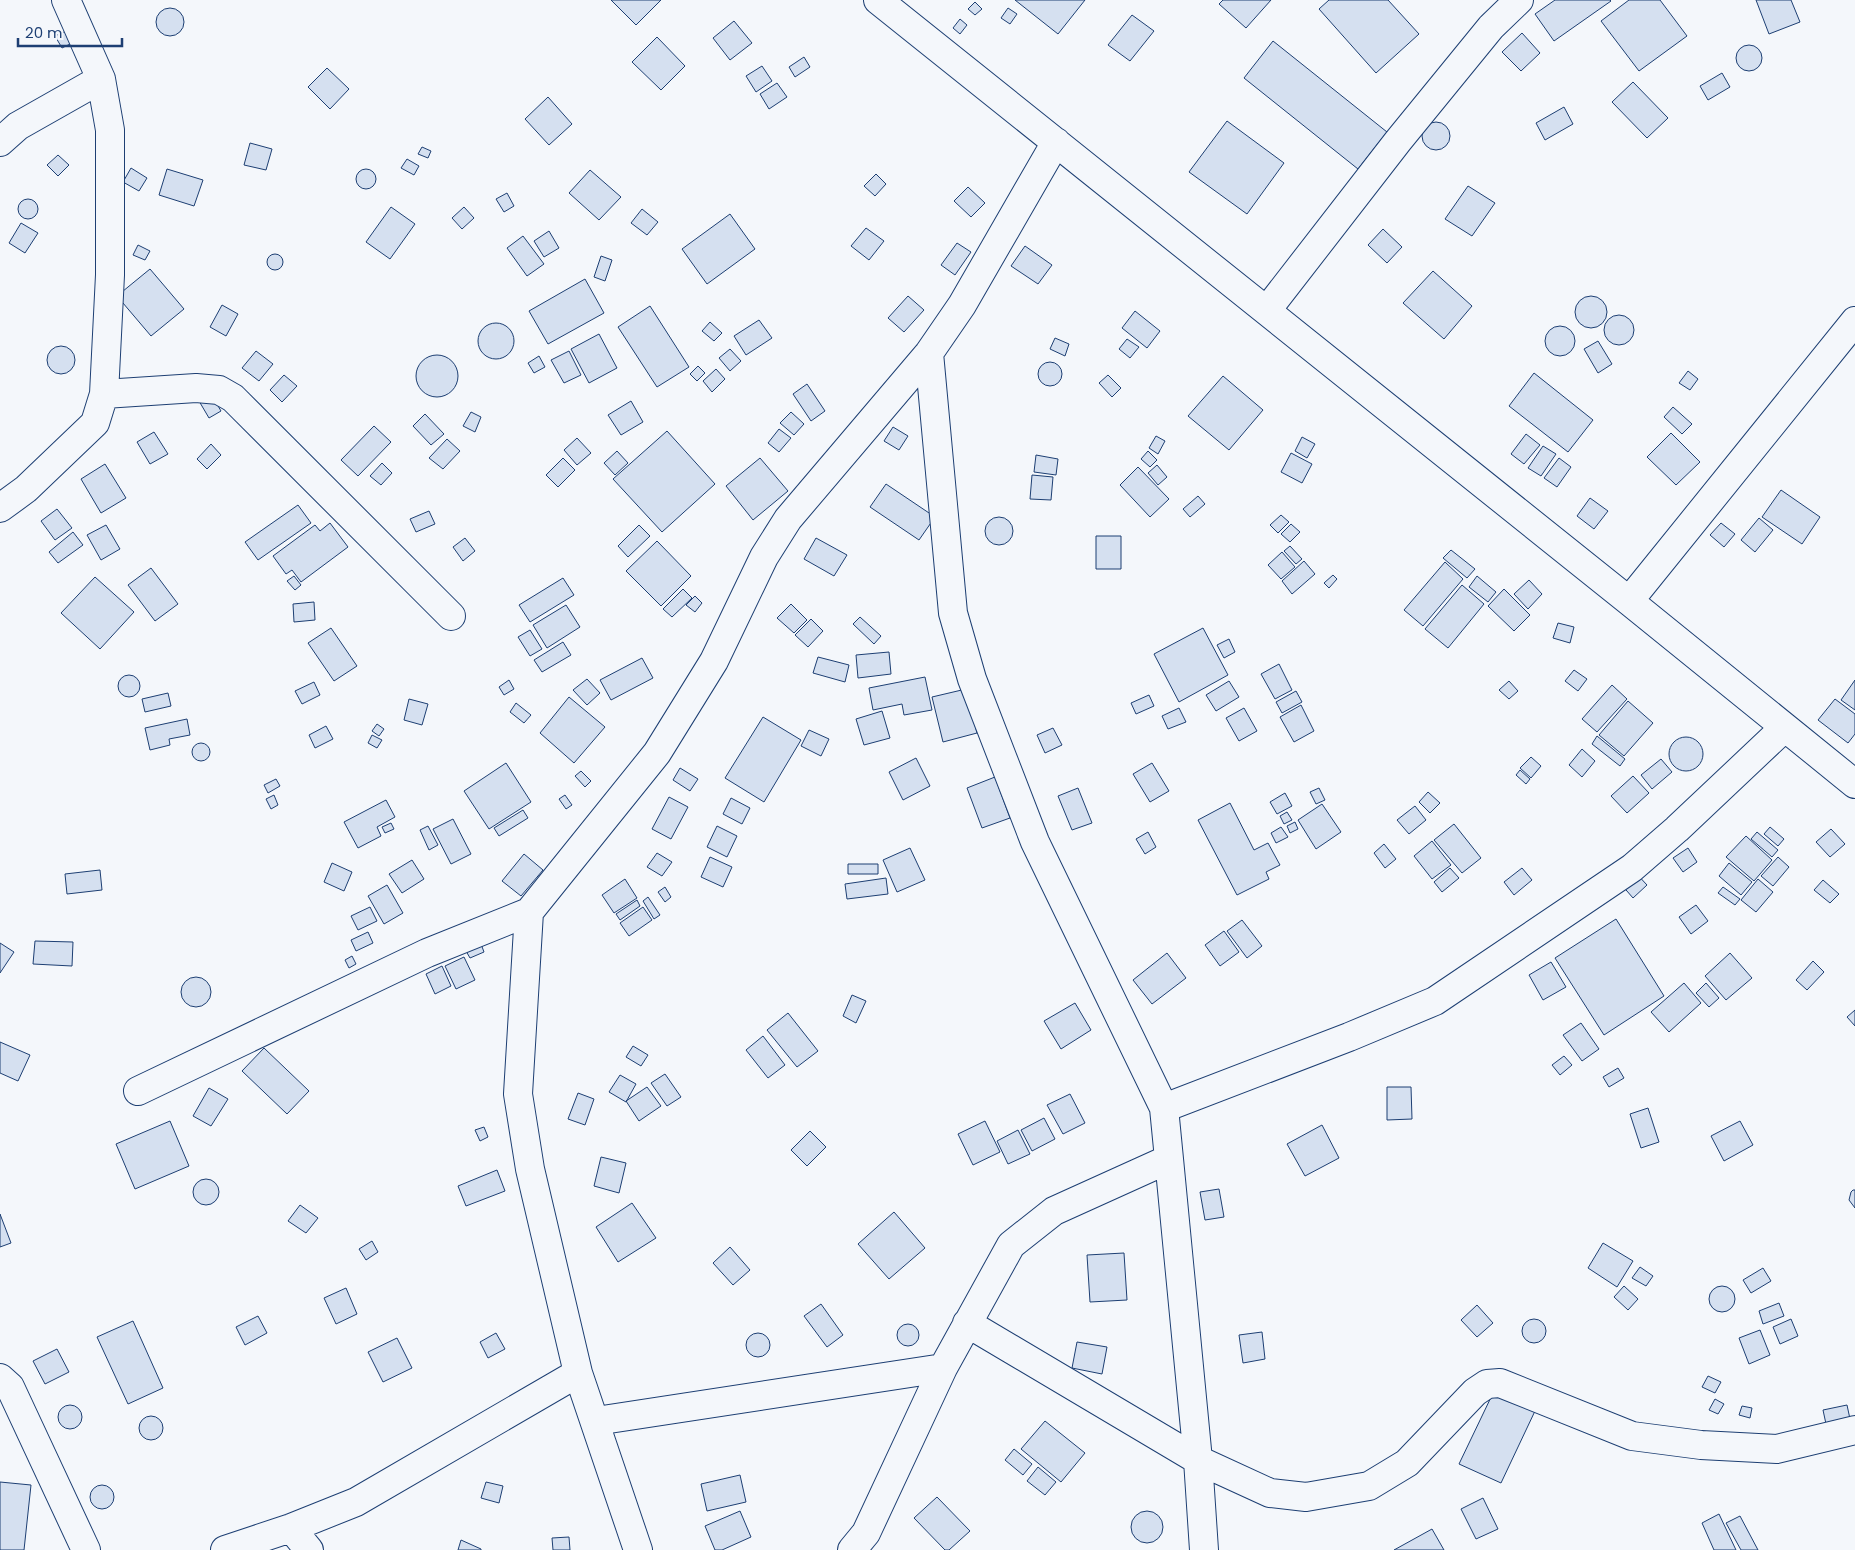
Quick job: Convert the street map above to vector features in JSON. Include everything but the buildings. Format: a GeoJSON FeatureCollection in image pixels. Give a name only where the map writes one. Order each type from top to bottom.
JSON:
{"type":"FeatureCollection","features":[{"type":"Feature","properties":{"kind":"street"},"geometry":{"type":"LineString","coordinates":[[0,508],[26,489],[95,423],[104,394],[110,275],[110,130],[102,79],[66,0]]}},
{"type":"Feature","properties":{"kind":"street"},"geometry":{"type":"LineString","coordinates":[[1267,310],[1398,141],[1491,28],[1519,0]]}},
{"type":"Feature","properties":{"kind":"street"},"geometry":{"type":"LineString","coordinates":[[897,6],[1056,142],[1855,784]]}},
{"type":"Feature","properties":{"kind":"street"},"geometry":{"type":"LineString","coordinates":[[0,142],[18,126],[102,79]]}},
{"type":"Feature","properties":{"kind":"street"},"geometry":{"type":"LineString","coordinates":[[138,1091],[427,953],[530,912],[658,753],[714,661],[764,557],[788,519],[929,353],[962,305],[1056,142]]}},
{"type":"Feature","properties":{"kind":"street"},"geometry":{"type":"LineString","coordinates":[[1629,601],[1855,321]]}},
{"type":"Feature","properties":{"kind":"street"},"geometry":{"type":"LineString","coordinates":[[929,353],[952,613],[972,679],[1035,842],[1164,1108],[1198,1460],[1204,1550]]}},
{"type":"Feature","properties":{"kind":"street"},"geometry":{"type":"LineString","coordinates":[[104,394],[196,388],[219,390],[233,398],[451,616]]}},
{"type":"Feature","properties":{"kind":"street"},"geometry":{"type":"LineString","coordinates":[[1164,1108],[1349,1037],[1435,1001],[1632,868],[1677,829],[1784,728]]}},
{"type":"Feature","properties":{"kind":"street"},"geometry":{"type":"LineString","coordinates":[[530,912],[518,1094],[530,1169],[578,1373],[596,1421],[638,1550]]}},
{"type":"Feature","properties":{"kind":"street"},"geometry":{"type":"LineString","coordinates":[[852,1550],[866,1533],[943,1368],[1011,1245],[1054,1210],[1169,1159]]}},
{"type":"Feature","properties":{"kind":"street"},"geometry":{"type":"LineString","coordinates":[[967,1322],[1198,1460],[1270,1493],[1306,1497],[1369,1486],[1407,1463],[1475,1392],[1487,1384],[1500,1383],[1632,1436],[1701,1445],[1777,1449],[1855,1430]]}},
{"type":"Feature","properties":{"kind":"street"},"geometry":{"type":"LineString","coordinates":[[596,1421],[943,1368]]}},
{"type":"Feature","properties":{"kind":"street"},"geometry":{"type":"LineString","coordinates":[[225,1550],[291,1528],[356,1502],[578,1373]]}},
{"type":"Feature","properties":{"kind":"street"},"geometry":{"type":"LineString","coordinates":[[0,1378],[10,1387],[86,1550]]}},
{"type":"Feature","properties":{"kind":"street"},"geometry":{"type":"LineString","coordinates":[[291,1528],[309,1550]]}}]}
